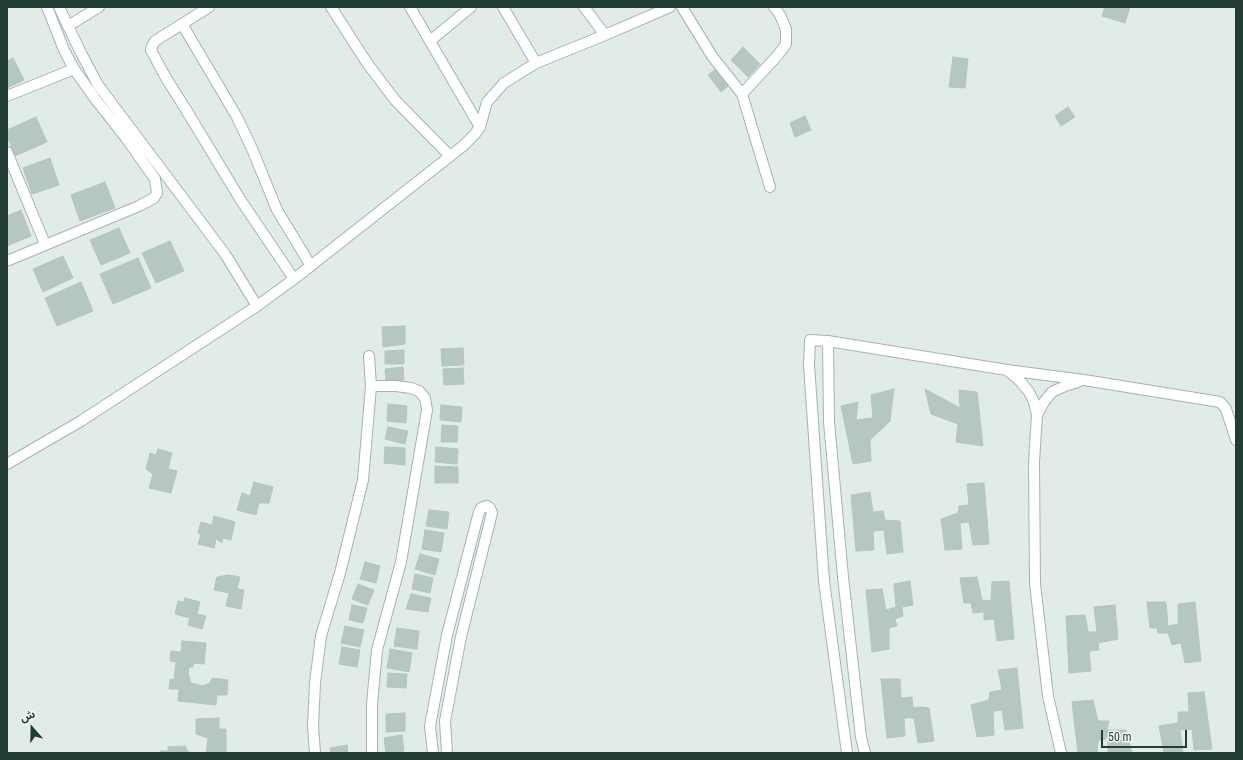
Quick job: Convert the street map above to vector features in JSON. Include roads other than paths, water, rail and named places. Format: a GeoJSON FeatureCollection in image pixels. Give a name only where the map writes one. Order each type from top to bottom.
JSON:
{"type":"FeatureCollection","features":[{"type":"Feature","properties":{"kind":"street"},"geometry":{"type":"LineString","coordinates":[[7,261],[139,206],[154,198],[157,193],[155,180],[126,138],[74,69],[64,50],[47,7]]}},
{"type":"Feature","properties":{"kind":"street"},"geometry":{"type":"LineString","coordinates":[[60,7],[98,85],[225,254],[257,306]]}},
{"type":"Feature","properties":{"kind":"street"},"geometry":{"type":"LineString","coordinates":[[68,26],[99,7]]}},
{"type":"Feature","properties":{"kind":"street"},"geometry":{"type":"LineString","coordinates":[[209,7],[153,43],[151,50],[240,199],[294,279]]}},
{"type":"Feature","properties":{"kind":"street"},"geometry":{"type":"LineString","coordinates":[[331,7],[367,63],[395,100],[450,156]]}},
{"type":"Feature","properties":{"kind":"street"},"geometry":{"type":"LineString","coordinates":[[410,7],[480,127]]}},
{"type":"Feature","properties":{"kind":"street"},"geometry":{"type":"LineString","coordinates":[[503,7],[536,62]]}},
{"type":"Feature","properties":{"kind":"street"},"geometry":{"type":"LineString","coordinates":[[584,7],[605,35]]}},
{"type":"Feature","properties":{"kind":"street"},"geometry":{"type":"LineString","coordinates":[[7,464],[81,421],[257,306],[311,266],[450,156],[475,134],[480,127],[487,102],[504,83],[536,62],[605,35],[651,11],[670,7]]}},
{"type":"Feature","properties":{"kind":"street"},"geometry":{"type":"LineString","coordinates":[[682,7],[712,56],[742,94],[770,187]]}},
{"type":"Feature","properties":{"kind":"street"},"geometry":{"type":"LineString","coordinates":[[742,94],[778,55],[786,44],[786,29],[780,15],[774,7]]}},
{"type":"Feature","properties":{"kind":"street"},"geometry":{"type":"LineString","coordinates":[[430,41],[464,9]]}},
{"type":"Feature","properties":{"kind":"street"},"geometry":{"type":"LineString","coordinates":[[182,24],[237,117],[253,151],[277,210],[311,266]]}},
{"type":"Feature","properties":{"kind":"street"},"geometry":{"type":"LineString","coordinates":[[7,96],[74,69]]}},
{"type":"Feature","properties":{"kind":"street"},"geometry":{"type":"LineString","coordinates":[[7,152],[45,244]]}},
{"type":"Feature","properties":{"kind":"street"},"geometry":{"type":"LineString","coordinates":[[847,753],[824,581],[809,365],[810,340],[828,341],[1006,370],[1084,380],[1220,402],[1226,409],[1236,440]]}},
{"type":"Feature","properties":{"kind":"street"},"geometry":{"type":"LineString","coordinates":[[828,341],[829,422],[842,569],[861,737],[865,753]]}},
{"type":"Feature","properties":{"kind":"street"},"geometry":{"type":"LineString","coordinates":[[315,753],[313,726],[315,683],[321,636],[340,573],[363,480],[371,386],[369,356]]}},
{"type":"Feature","properties":{"kind":"street"},"geometry":{"type":"LineString","coordinates":[[1006,370],[1020,381],[1029,392],[1038,415]]}},
{"type":"Feature","properties":{"kind":"street"},"geometry":{"type":"LineString","coordinates":[[1061,753],[1048,696],[1035,584],[1034,462],[1038,415],[1044,402],[1052,392],[1084,380]]}},
{"type":"Feature","properties":{"kind":"street"},"geometry":{"type":"LineString","coordinates":[[371,386],[396,386],[411,388],[419,391],[425,398],[427,410],[400,562],[377,650],[372,704],[372,753]]}},
{"type":"Feature","properties":{"kind":"street"},"geometry":{"type":"LineString","coordinates":[[434,753],[430,726],[447,635],[481,508],[487,506],[490,508],[492,513],[461,637],[444,721],[448,753]]}}]}
